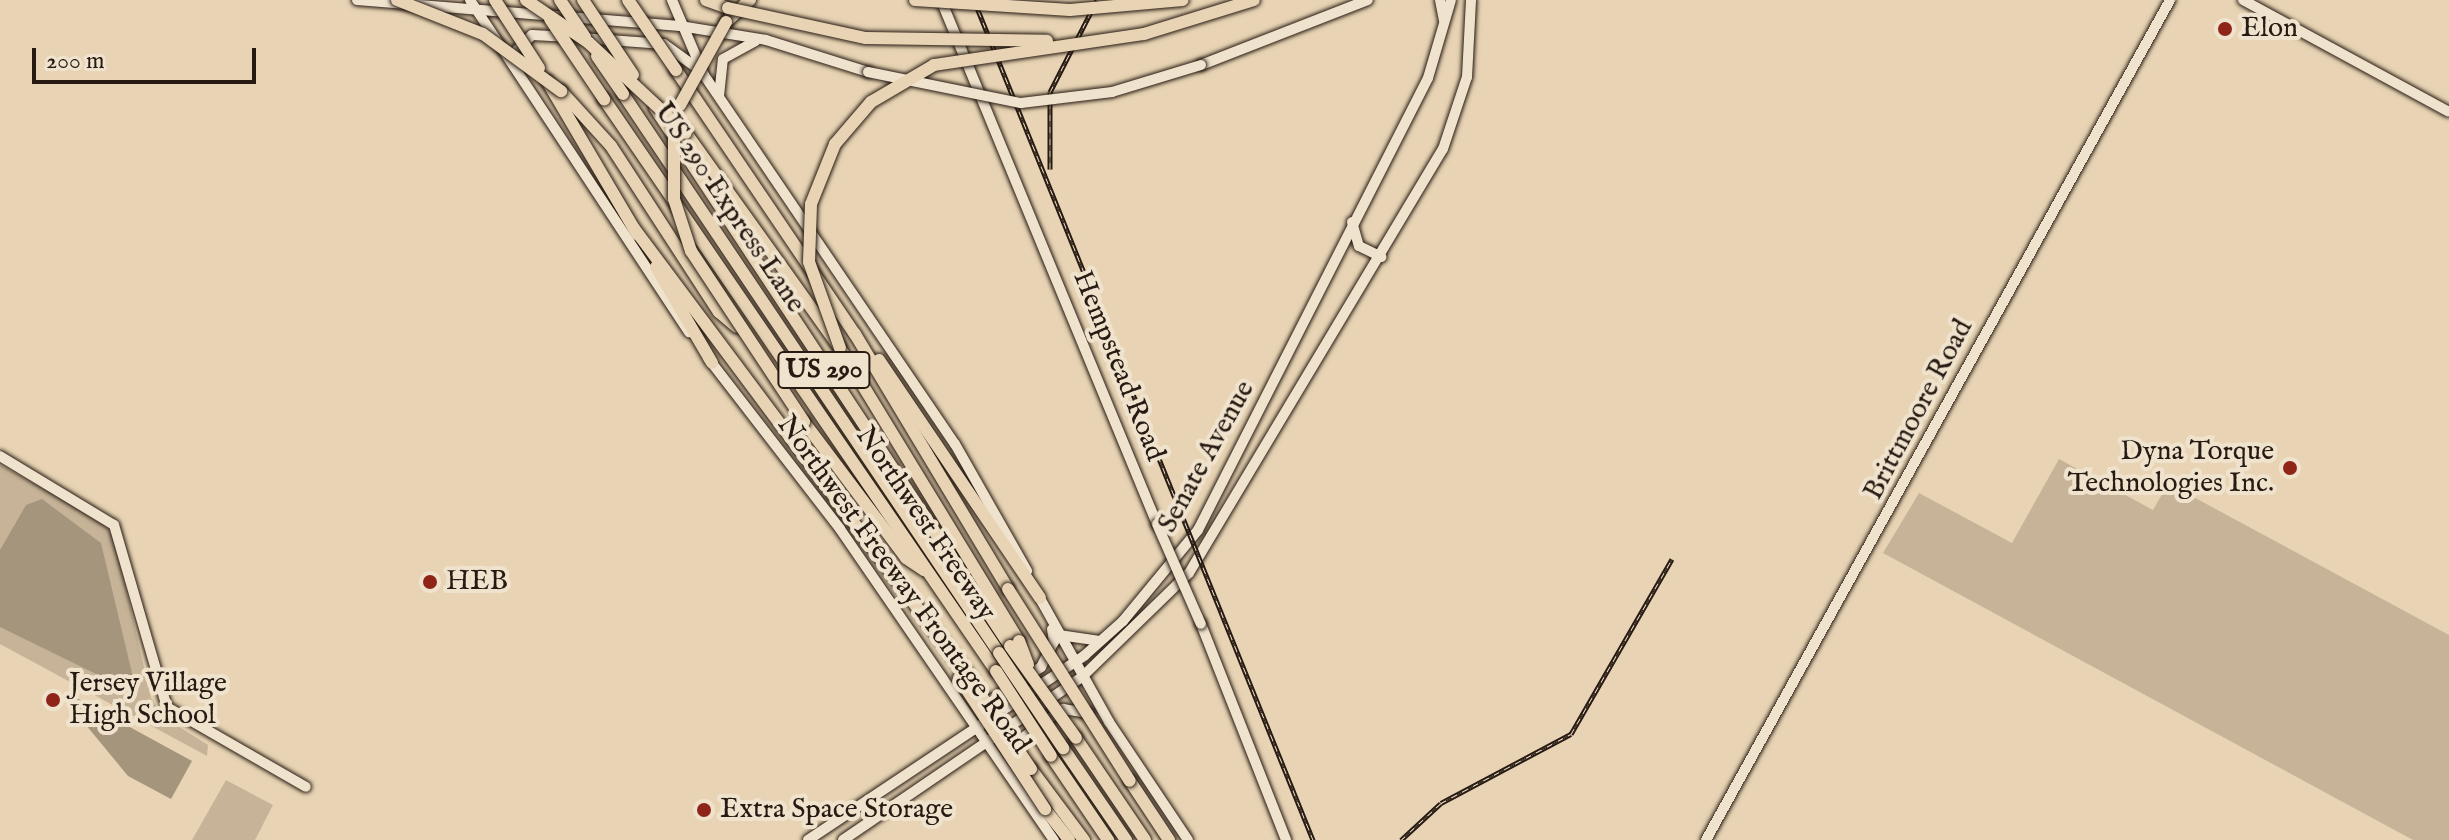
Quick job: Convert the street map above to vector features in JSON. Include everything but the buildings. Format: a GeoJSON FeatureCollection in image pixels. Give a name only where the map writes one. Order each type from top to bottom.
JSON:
{"type":"FeatureCollection","features":[{"type":"Feature","properties":{"kind":"highway"},"geometry":{"type":"LineString","coordinates":[[397,0],[483,34],[554,83],[611,146],[719,312],[737,327]]}},
{"type":"Feature","properties":{"kind":"highway"},"geometry":{"type":"LineString","coordinates":[[495,0],[545,78],[712,363]]}},
{"type":"Feature","properties":{"kind":"highway"},"geometry":{"type":"LineString","coordinates":[[526,0],[601,53],[686,133],[840,348],[941,507],[1004,650],[1032,675],[1145,840]]}},
{"type":"Feature","properties":{"kind":"highway","name":"Northwest Freeway"},"geometry":{"type":"LineString","coordinates":[[537,0],[930,574],[1004,650]]}},
{"type":"Feature","properties":{"kind":"highway","name":"US 290 Express Lane"},"geometry":{"type":"LineString","coordinates":[[560,0],[1004,650],[1063,748],[1126,840]]}},
{"type":"Feature","properties":{"kind":"highway","name":"Northwest Freeway"},"geometry":{"type":"LineString","coordinates":[[583,0],[1004,650],[1051,756],[1108,840]]}},
{"type":"Feature","properties":{"kind":"highway"},"geometry":{"type":"LineString","coordinates":[[628,0],[855,334],[1008,589],[1169,840]]}},
{"type":"Feature","properties":{"kind":"highway"},"geometry":{"type":"LineString","coordinates":[[706,0],[821,30],[962,44],[1084,37],[1239,5]]}},
{"type":"Feature","properties":{"kind":"highway"},"geometry":{"type":"LineString","coordinates":[[750,0],[695,67],[672,158],[685,238],[737,327],[804,422],[906,558],[930,574]]}},
{"type":"Feature","properties":{"kind":"highway"},"geometry":{"type":"LineString","coordinates":[[915,0],[1070,10],[1183,0]]}},
{"type":"Feature","properties":{"kind":"highway"},"geometry":{"type":"LineString","coordinates":[[840,348],[809,262],[810,218],[835,144],[871,102],[934,65],[1144,34],[1254,0]]}},
{"type":"Feature","properties":{"kind":"highway"},"geometry":{"type":"LineString","coordinates":[[633,227],[912,597],[963,675],[1084,840]]}},
{"type":"Feature","properties":{"kind":"highway"},"geometry":{"type":"LineString","coordinates":[[855,334],[883,364],[1040,598]]}},
{"type":"Feature","properties":{"kind":"highway"},"geometry":{"type":"LineString","coordinates":[[963,675],[976,704],[1069,840]]}},
{"type":"Feature","properties":{"kind":"highway"},"geometry":{"type":"LineString","coordinates":[[1152,815],[1175,840]]}},
{"type":"Feature","properties":{"kind":"main road"},"geometry":{"type":"LineString","coordinates":[[357,0],[680,26],[766,40],[868,72],[1021,103],[1112,92],[1201,65],[1368,0]]}},
{"type":"Feature","properties":{"kind":"main road","name":"Northwest Freeway Frontage Road"},"geometry":{"type":"LineString","coordinates":[[470,0],[609,220],[953,692],[1054,840]]}},
{"type":"Feature","properties":{"kind":"main road"},"geometry":{"type":"LineString","coordinates":[[672,0],[680,26],[704,75],[955,444],[1082,677],[1188,840]]}},
{"type":"Feature","properties":{"kind":"main road","name":"Hempstead Road"},"geometry":{"type":"LineString","coordinates":[[941,0],[1201,624],[1286,840]]}},
{"type":"Feature","properties":{"kind":"main road"},"geometry":{"type":"LineString","coordinates":[[1440,0],[1446,31]]}},
{"type":"Feature","properties":{"kind":"main road","name":"Senate Avenue"},"geometry":{"type":"LineString","coordinates":[[808,840],[1074,663],[1102,640],[1198,530],[1251,436],[1352,220],[1446,31],[1451,0]]}},
{"type":"Feature","properties":{"kind":"main road","name":"Senate Avenue"},"geometry":{"type":"LineString","coordinates":[[843,840],[1082,677],[1156,611],[1204,552],[1382,257],[1460,108],[1471,0]]}},
{"type":"Feature","properties":{"kind":"main road","name":"Brittmoore Road"},"geometry":{"type":"LineString","coordinates":[[1706,840],[2170,0]]}},
{"type":"Feature","properties":{"kind":"main road"},"geometry":{"type":"LineString","coordinates":[[2243,0],[2449,112]]}},
{"type":"Feature","properties":{"kind":"main road"},"geometry":{"type":"LineString","coordinates":[[517,70],[517,50],[532,35],[664,44],[704,75]]}},
{"type":"Feature","properties":{"kind":"main road"},"geometry":{"type":"LineString","coordinates":[[719,98],[723,59],[738,45],[766,40]]}},
{"type":"Feature","properties":{"kind":"main road"},"geometry":{"type":"LineString","coordinates":[[1352,220],[1359,246],[1382,257]]}},
{"type":"Feature","properties":{"kind":"main road"},"geometry":{"type":"LineString","coordinates":[[0,456],[114,525],[167,707],[306,787]]}},
{"type":"Feature","properties":{"kind":"main road"},"geometry":{"type":"LineString","coordinates":[[953,692],[976,704],[991,706],[1041,667],[1054,642],[1050,617]]}},
{"type":"Feature","properties":{"kind":"main road"},"geometry":{"type":"LineString","coordinates":[[1059,635],[1076,643],[1102,640]]}},
{"type":"Feature","properties":{"kind":"main road"},"geometry":{"type":"LineString","coordinates":[[1019,790],[1016,753],[1025,736],[1067,708],[1109,722]]}},
{"type":"Feature","properties":{"kind":"shaded area"},"geometry":{"type":"Polygon","coordinates":[[[2059,459],[2153,510],[2165,489],[2175,487],[2449,635],[2449,840],[2413,840],[1883,553],[1919,493],[2012,543],[2059,459]]]}},
{"type":"Feature","properties":{"kind":"shaded area"},"geometry":{"type":"Polygon","coordinates":[[[0,465],[102,521],[115,540],[151,698],[165,718],[208,745],[207,756],[0,644],[0,465]]]}},
{"type":"Feature","properties":{"kind":"shaded area"},"geometry":{"type":"Polygon","coordinates":[[[42,499],[101,543],[137,694],[0,627],[0,550],[26,505],[42,499]]]}},
{"type":"Feature","properties":{"kind":"shaded area"},"geometry":{"type":"Polygon","coordinates":[[[73,696],[192,761],[171,799],[128,776],[67,702],[73,696]]]}},
{"type":"Feature","properties":{"kind":"shaded area"},"geometry":{"type":"Polygon","coordinates":[[[226,780],[273,805],[255,840],[192,840],[226,780]]]}},
{"type":"Feature","properties":{"kind":"railway"},"geometry":{"type":"LineString","coordinates":[[974,0],[1313,840]]}},
{"type":"Feature","properties":{"kind":"railway"},"geometry":{"type":"LineString","coordinates":[[1050,169],[1050,92],[1097,0]]}},
{"type":"Feature","properties":{"kind":"railway"},"geometry":{"type":"LineString","coordinates":[[1401,840],[1441,803],[1571,734],[1672,559]]}},
{"type":"Feature","properties":{"kind":"place","name":"Elon"},"geometry":{"type":"Point","coordinates":[2225,29]}},
{"type":"Feature","properties":{"kind":"place","name":"Dyna Torque Technologies Inc."},"geometry":{"type":"Point","coordinates":[2290,468]}},
{"type":"Feature","properties":{"kind":"place","name":"HEB"},"geometry":{"type":"Point","coordinates":[430,582]}},
{"type":"Feature","properties":{"kind":"place","name":"Jersey Village High School"},"geometry":{"type":"Point","coordinates":[53,700]}},
{"type":"Feature","properties":{"kind":"place","name":"Extra Space Storage"},"geometry":{"type":"Point","coordinates":[704,810]}}]}
